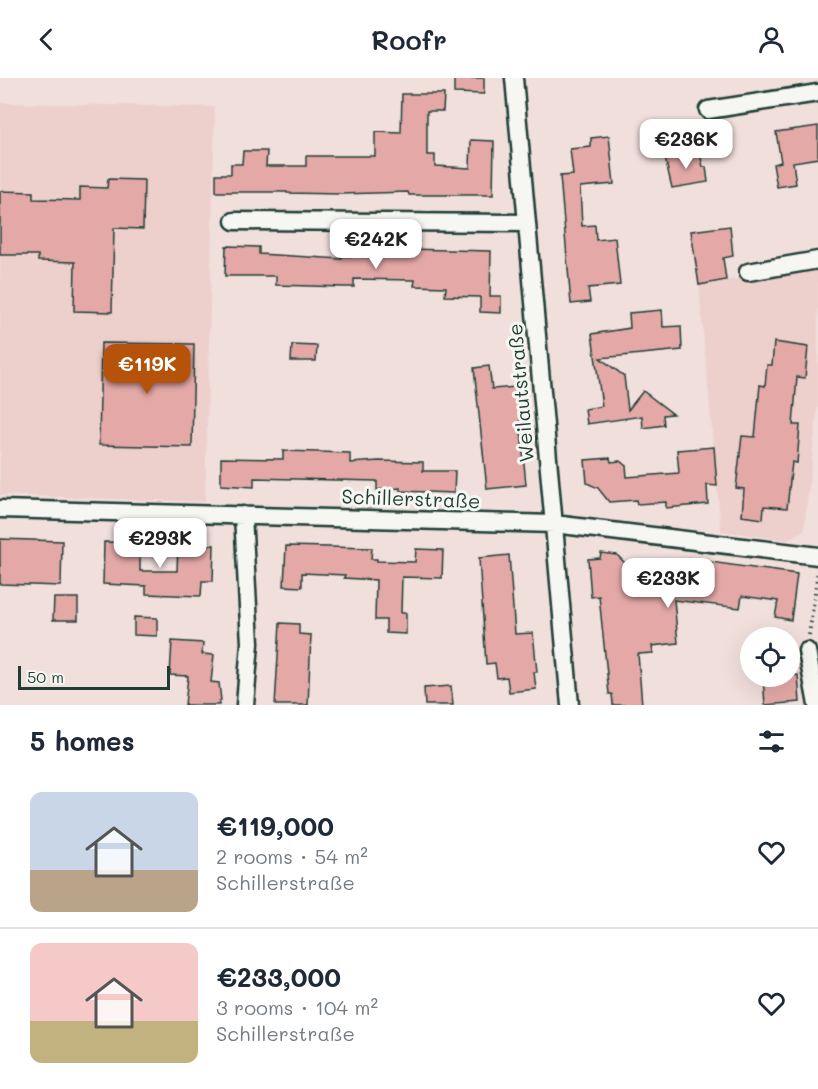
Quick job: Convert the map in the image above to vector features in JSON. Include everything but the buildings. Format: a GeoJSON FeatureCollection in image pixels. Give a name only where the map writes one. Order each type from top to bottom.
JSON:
{"type":"FeatureCollection","features":[{"type":"Feature","properties":{"kind":"street","name":"Weilautstraße"},"geometry":{"type":"LineString","coordinates":[[514,78],[570,705]]}},
{"type":"Feature","properties":{"kind":"street"},"geometry":{"type":"LineString","coordinates":[[708,110],[818,93]]}},
{"type":"Feature","properties":{"kind":"street"},"geometry":{"type":"LineString","coordinates":[[234,220],[527,223]]}},
{"type":"Feature","properties":{"kind":"street"},"geometry":{"type":"LineString","coordinates":[[748,272],[818,260]]}},
{"type":"Feature","properties":{"kind":"street","name":"Schillerstraße"},"geometry":{"type":"LineString","coordinates":[[0,509],[554,524],[818,556]]}},
{"type":"Feature","properties":{"kind":"street"},"geometry":{"type":"LineString","coordinates":[[243,514],[250,643],[245,705]]}},
{"type":"Feature","properties":{"kind":"street"},"geometry":{"type":"LineString","coordinates":[[807,651],[817,705]]}},
{"type":"Feature","properties":{"kind":"path"},"geometry":{"type":"LineString","coordinates":[[807,651],[818,569]]}},
{"type":"Feature","properties":{"kind":"shaded area"},"geometry":{"type":"Polygon","coordinates":[[[0,103],[215,107],[205,502],[0,495],[0,103]]]}},
{"type":"Feature","properties":{"kind":"shaded area"},"geometry":{"type":"Polygon","coordinates":[[[818,266],[818,404],[804,530],[788,540],[721,531],[699,285],[818,266]]]}}]}
